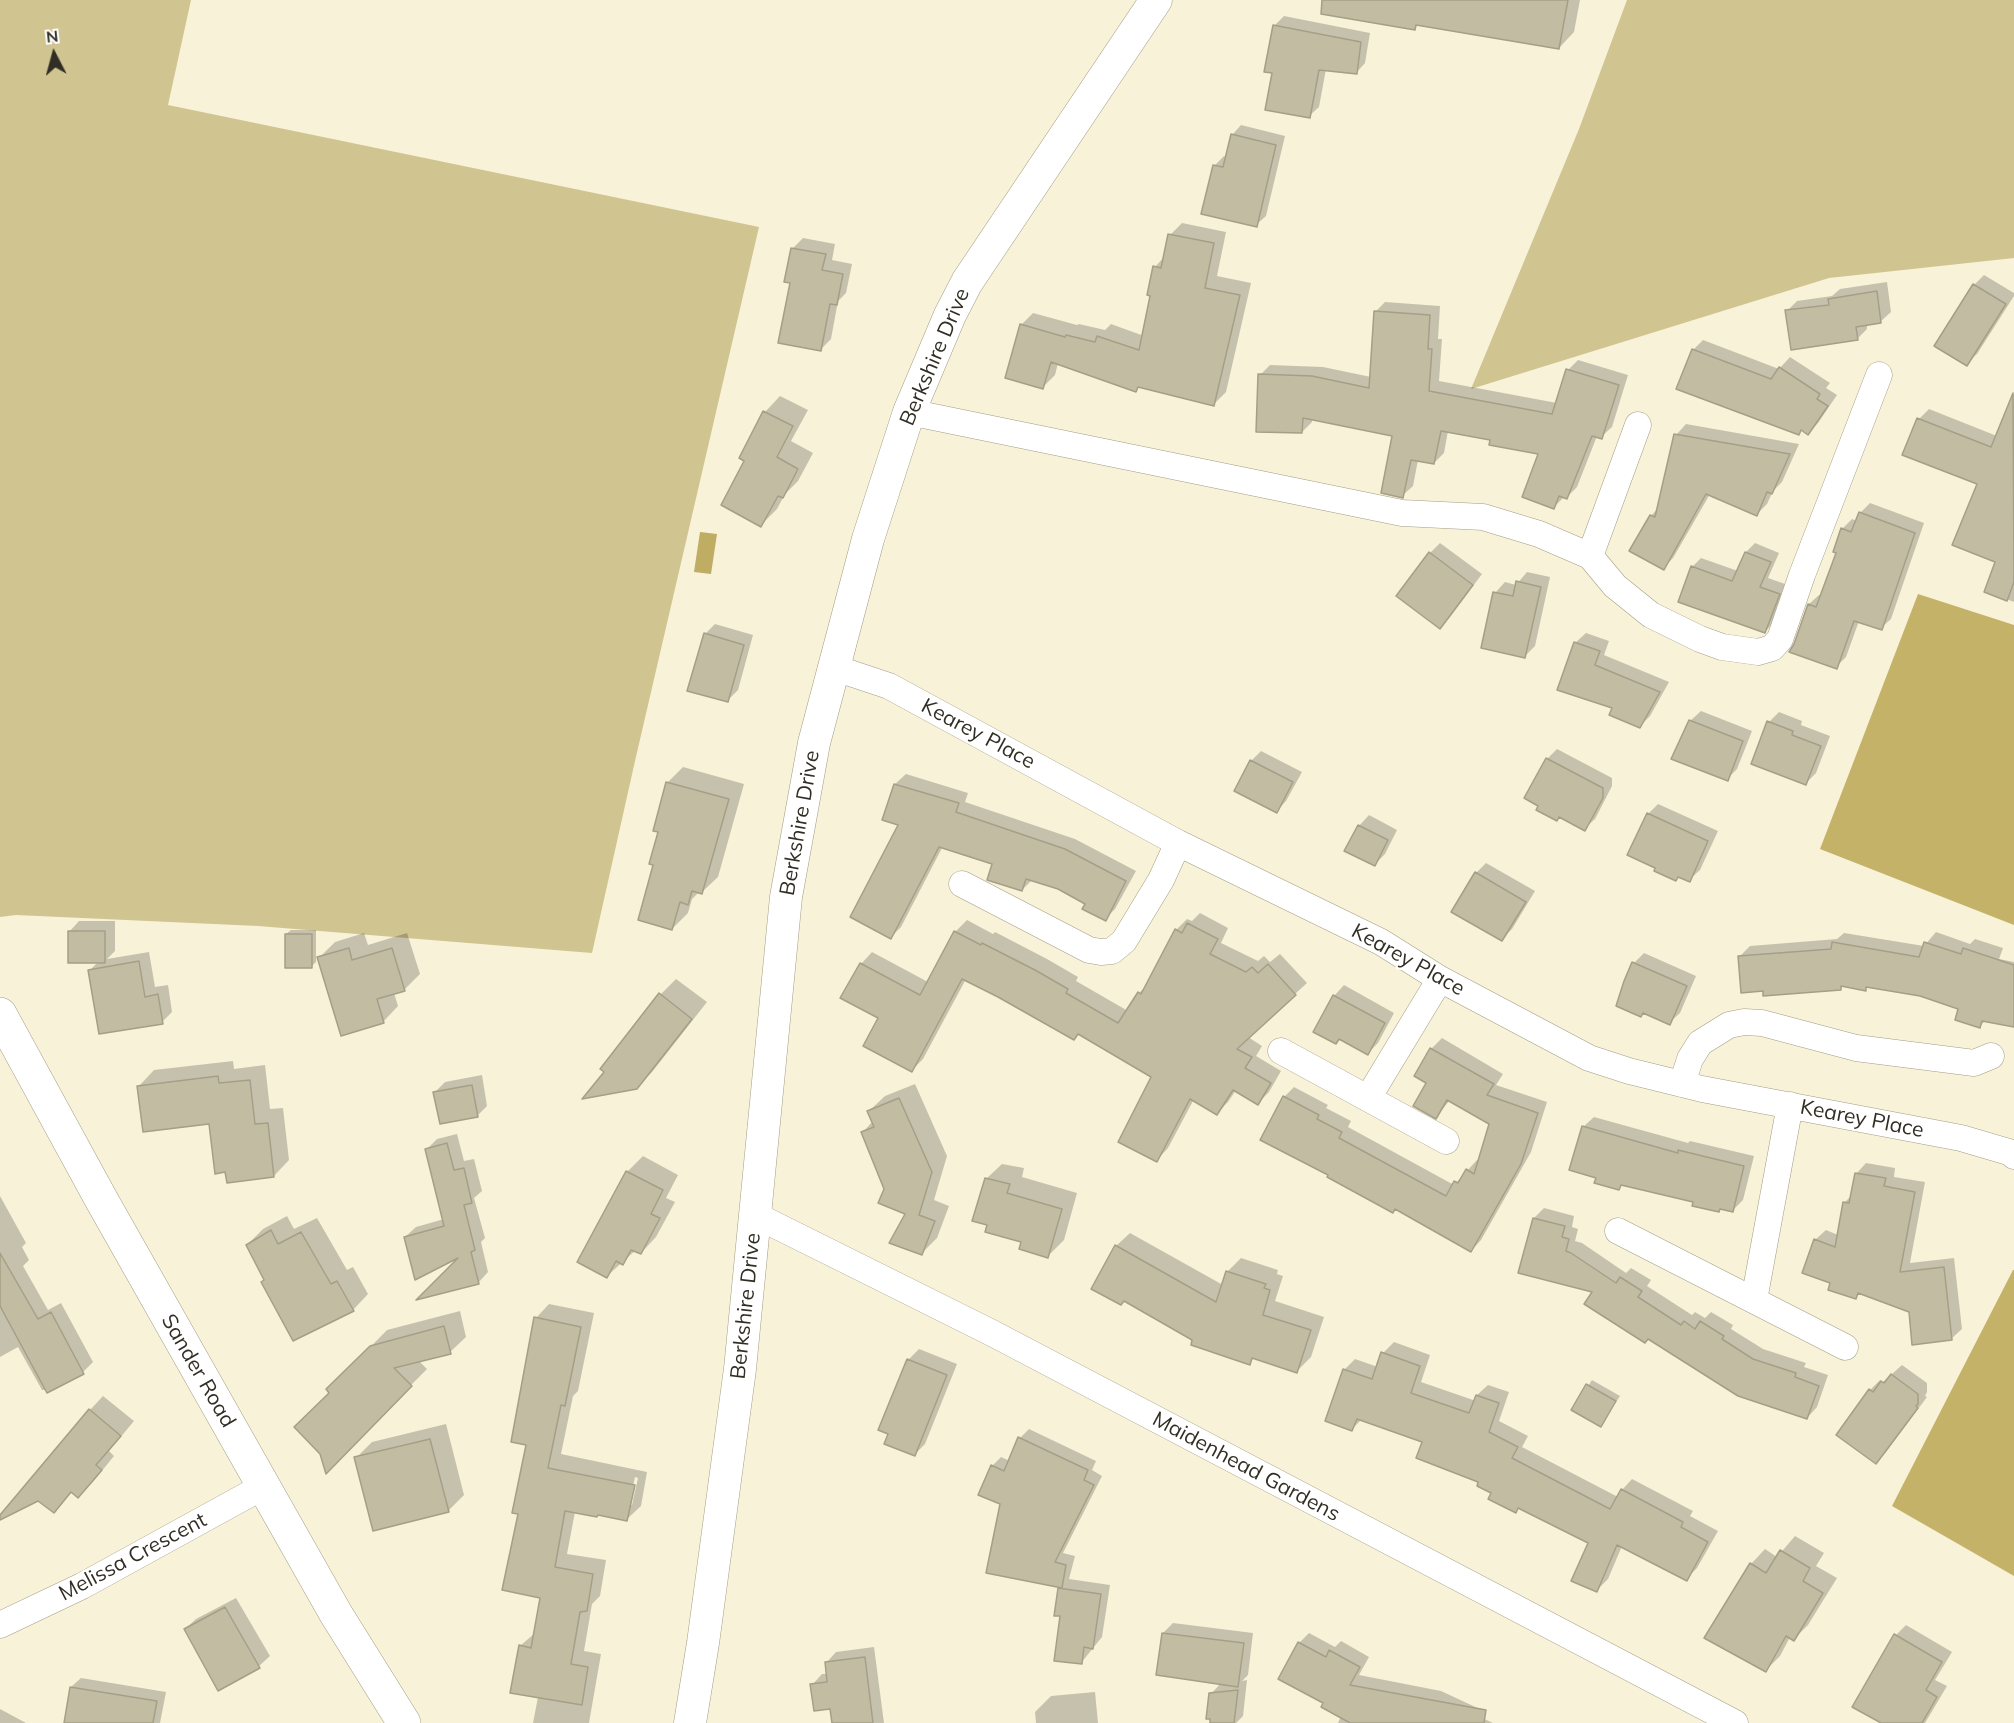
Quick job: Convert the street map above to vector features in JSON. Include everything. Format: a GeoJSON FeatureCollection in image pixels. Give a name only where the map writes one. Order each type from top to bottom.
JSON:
{"type":"FeatureCollection","features":[{"type":"Feature","properties":{"kind":"main road","name":"Sander Road"},"geometry":{"type":"LineString","coordinates":[[0,1014],[101,1199],[336,1614],[404,1723]]}},
{"type":"Feature","properties":{"kind":"street","name":"Berkshire Drive"},"geometry":{"type":"LineString","coordinates":[[690,1723],[741,1370],[786,897],[814,743],[836,668],[868,538],[909,412],[950,315],[967,282],[1156,0]]}},
{"type":"Feature","properties":{"kind":"street"},"geometry":{"type":"LineString","coordinates":[[909,412],[1402,513],[1483,517],[1539,534],[1590,556],[1615,585],[1651,615],[1722,647],[1743,652],[1758,652],[1772,648],[1780,639],[1802,575],[1879,375]]}},
{"type":"Feature","properties":{"kind":"street"},"geometry":{"type":"LineString","coordinates":[[1590,556],[1638,425]]}},
{"type":"Feature","properties":{"kind":"street","name":"Kearey Place"},"geometry":{"type":"LineString","coordinates":[[836,668],[889,686],[1178,843],[1381,942],[1440,979],[1589,1058],[1682,1084],[1961,1138],[2012,1153],[2014,1156]]}},
{"type":"Feature","properties":{"kind":"street"},"geometry":{"type":"LineString","coordinates":[[962,884],[1089,950],[1112,951],[1124,941],[1161,880],[1178,843]]}},
{"type":"Feature","properties":{"kind":"street"},"geometry":{"type":"LineString","coordinates":[[1368,1098],[1440,979]]}},
{"type":"Feature","properties":{"kind":"street"},"geometry":{"type":"LineString","coordinates":[[1682,1084],[1690,1059],[1700,1043],[1729,1025],[1744,1022],[1762,1023],[1856,1048],[1974,1063],[1991,1056]]}},
{"type":"Feature","properties":{"kind":"street"},"geometry":{"type":"LineString","coordinates":[[1281,1051],[1446,1141]]}},
{"type":"Feature","properties":{"kind":"street"},"geometry":{"type":"LineString","coordinates":[[1754,1300],[1790,1105]]}},
{"type":"Feature","properties":{"kind":"street","name":"Maidenhead Gardens"},"geometry":{"type":"LineString","coordinates":[[755,1215],[992,1332],[1735,1723]]}},
{"type":"Feature","properties":{"kind":"street"},"geometry":{"type":"LineString","coordinates":[[1618,1231],[1845,1347]]}},
{"type":"Feature","properties":{"kind":"street","name":"Melissa Crescent"},"geometry":{"type":"LineString","coordinates":[[0,1625],[82,1586],[264,1486]]}},
{"type":"Feature","properties":{"kind":"shaded area"},"geometry":{"type":"Polygon","coordinates":[[[0,0],[191,0],[168,105],[759,227],[592,953],[258,926],[16,915],[0,917],[0,0]]]}},
{"type":"Feature","properties":{"kind":"shaded area"},"geometry":{"type":"Polygon","coordinates":[[[1627,0],[2014,0],[2014,258],[1829,278],[1471,389],[1579,129],[1627,0]]]}},
{"type":"Feature","properties":{"kind":"shaded area"},"geometry":{"type":"Polygon","coordinates":[[[700,532],[717,534],[711,574],[694,572],[700,532]]]}},
{"type":"Feature","properties":{"kind":"shaded area"},"geometry":{"type":"Polygon","coordinates":[[[1918,594],[2014,625],[2014,925],[1820,849],[1918,594]]]}},
{"type":"Feature","properties":{"kind":"shaded area"},"geometry":{"type":"Polygon","coordinates":[[[2014,1270],[2014,1576],[1892,1506],[2014,1270]]]}},
{"type":"Feature","properties":{"kind":"building"},"geometry":{"type":"Polygon","coordinates":[[[1322,0],[1568,0],[1559,49],[1416,25],[1415,30],[1321,14],[1322,0]]]}},
{"type":"Feature","properties":{"kind":"building"},"geometry":{"type":"Polygon","coordinates":[[[1273,25],[1361,42],[1357,74],[1319,70],[1310,118],[1265,110],[1272,73],[1264,72],[1273,25]]]}},
{"type":"Feature","properties":{"kind":"building"},"geometry":{"type":"Polygon","coordinates":[[[1231,134],[1276,145],[1257,227],[1201,214],[1213,165],[1223,167],[1231,134]]]}},
{"type":"Feature","properties":{"kind":"building"},"geometry":{"type":"Polygon","coordinates":[[[1168,234],[1214,243],[1205,288],[1240,295],[1214,406],[1138,387],[1136,392],[1051,362],[1043,389],[1005,378],[1020,324],[1065,337],[1066,335],[1095,342],[1097,336],[1139,350],[1150,296],[1147,295],[1153,266],[1161,268],[1168,234]]]}},
{"type":"Feature","properties":{"kind":"building"},"geometry":{"type":"Polygon","coordinates":[[[791,248],[826,254],[822,270],[843,274],[837,305],[830,304],[821,351],[778,343],[790,283],[784,282],[791,248]]]}},
{"type":"Feature","properties":{"kind":"building"},"geometry":{"type":"Polygon","coordinates":[[[1973,284],[2006,304],[1967,366],[1934,346],[1973,284]]]}},
{"type":"Feature","properties":{"kind":"building"},"geometry":{"type":"Polygon","coordinates":[[[1877,291],[1881,323],[1856,327],[1858,340],[1791,350],[1785,310],[1829,305],[1828,299],[1877,291]]]}},
{"type":"Feature","properties":{"kind":"building"},"geometry":{"type":"Polygon","coordinates":[[[1374,311],[1430,315],[1428,349],[1432,349],[1429,391],[1552,414],[1566,369],[1619,385],[1602,439],[1592,436],[1567,499],[1559,496],[1554,509],[1522,497],[1538,454],[1489,445],[1490,440],[1441,431],[1434,464],[1411,460],[1403,498],[1381,493],[1392,436],[1303,418],[1302,433],[1256,432],[1258,374],[1312,376],[1369,388],[1374,311]]]}},
{"type":"Feature","properties":{"kind":"building"},"geometry":{"type":"Polygon","coordinates":[[[1692,349],[1771,379],[1779,367],[1820,394],[1817,399],[1828,406],[1808,435],[1801,430],[1799,435],[1676,389],[1692,349]]]}},
{"type":"Feature","properties":{"kind":"building"},"geometry":{"type":"Polygon","coordinates":[[[2013,393],[2014,582],[2007,601],[1984,592],[1995,562],[1952,545],[1977,484],[1902,455],[1917,418],[1991,447],[2013,393]]]}},
{"type":"Feature","properties":{"kind":"building"},"geometry":{"type":"Polygon","coordinates":[[[763,411],[793,426],[777,457],[798,469],[783,498],[778,496],[761,527],[721,505],[744,461],[739,458],[763,411]]]}},
{"type":"Feature","properties":{"kind":"building"},"geometry":{"type":"Polygon","coordinates":[[[1674,434],[1790,454],[1772,494],[1767,492],[1757,516],[1706,494],[1664,570],[1629,551],[1650,515],[1655,517],[1674,434]]]}},
{"type":"Feature","properties":{"kind":"building"},"geometry":{"type":"Polygon","coordinates":[[[1859,512],[1915,533],[1882,630],[1854,621],[1837,669],[1789,652],[1808,604],[1816,607],[1836,553],[1833,552],[1841,528],[1851,532],[1859,512]]]}},
{"type":"Feature","properties":{"kind":"building"},"geometry":{"type":"Polygon","coordinates":[[[1429,552],[1473,585],[1440,629],[1396,596],[1429,552]]]}},
{"type":"Feature","properties":{"kind":"building"},"geometry":{"type":"Polygon","coordinates":[[[1745,552],[1771,562],[1760,587],[1780,594],[1765,633],[1678,602],[1691,566],[1732,581],[1745,552]]]}},
{"type":"Feature","properties":{"kind":"building"},"geometry":{"type":"Polygon","coordinates":[[[1516,581],[1541,587],[1525,658],[1481,648],[1493,592],[1513,596],[1516,581]]]}},
{"type":"Feature","properties":{"kind":"building"},"geometry":{"type":"Polygon","coordinates":[[[704,633],[744,645],[728,702],[687,691],[704,633]]]}},
{"type":"Feature","properties":{"kind":"building"},"geometry":{"type":"Polygon","coordinates":[[[1574,642],[1600,651],[1595,665],[1660,692],[1640,728],[1609,715],[1612,708],[1557,690],[1574,642]]]}},
{"type":"Feature","properties":{"kind":"building"},"geometry":{"type":"Polygon","coordinates":[[[1689,720],[1743,741],[1728,781],[1671,759],[1689,720]]]}},
{"type":"Feature","properties":{"kind":"building"},"geometry":{"type":"Polygon","coordinates":[[[1767,721],[1793,731],[1792,735],[1821,746],[1806,785],[1751,764],[1767,721]]]}},
{"type":"Feature","properties":{"kind":"building"},"geometry":{"type":"Polygon","coordinates":[[[1546,758],[1603,788],[1603,798],[1585,831],[1559,817],[1557,821],[1536,810],[1538,806],[1524,798],[1546,758]]]}},
{"type":"Feature","properties":{"kind":"building"},"geometry":{"type":"Polygon","coordinates":[[[1250,760],[1293,782],[1277,813],[1234,791],[1250,760]]]}},
{"type":"Feature","properties":{"kind":"building"},"geometry":{"type":"Polygon","coordinates":[[[666,782],[729,799],[702,894],[692,891],[688,905],[680,902],[672,930],[638,920],[653,865],[649,864],[658,832],[653,831],[666,782]]]}},
{"type":"Feature","properties":{"kind":"building"},"geometry":{"type":"Polygon","coordinates":[[[894,784],[959,803],[956,812],[1065,849],[1126,881],[1106,921],[1082,909],[1085,904],[1058,889],[1026,879],[1022,891],[987,880],[992,864],[939,847],[891,939],[850,917],[898,825],[882,820],[894,784]]]}},
{"type":"Feature","properties":{"kind":"building"},"geometry":{"type":"Polygon","coordinates":[[[1647,813],[1708,841],[1690,882],[1678,877],[1676,881],[1627,855],[1647,813]]]}},
{"type":"Feature","properties":{"kind":"building"},"geometry":{"type":"Polygon","coordinates":[[[1358,825],[1388,840],[1375,866],[1344,851],[1358,825]]]}},
{"type":"Feature","properties":{"kind":"building"},"geometry":{"type":"Polygon","coordinates":[[[1475,872],[1526,902],[1502,941],[1451,912],[1475,872]]]}},
{"type":"Feature","properties":{"kind":"building"},"geometry":{"type":"Polygon","coordinates":[[[1187,923],[1218,939],[1210,954],[1246,972],[1252,967],[1258,973],[1268,964],[1296,995],[1237,1049],[1252,1057],[1245,1068],[1271,1083],[1258,1105],[1233,1090],[1217,1115],[1190,1099],[1157,1162],[1118,1142],[1151,1077],[1078,1034],[1074,1040],[962,979],[912,1072],[863,1046],[878,1018],[840,998],[860,963],[920,995],[954,931],[1035,970],[1068,989],[1066,993],[1118,1023],[1138,992],[1141,994],[1175,929],[1182,933],[1187,923]]]}},
{"type":"Feature","properties":{"kind":"building"},"geometry":{"type":"Polygon","coordinates":[[[68,931],[105,931],[105,963],[68,963],[68,931]]]}},
{"type":"Feature","properties":{"kind":"building"},"geometry":{"type":"Polygon","coordinates":[[[285,934],[312,934],[312,968],[285,968],[285,934]]]}},
{"type":"Feature","properties":{"kind":"building"},"geometry":{"type":"Polygon","coordinates":[[[1832,942],[1919,957],[1924,942],[1961,954],[1963,948],[2014,965],[2014,1027],[1982,1021],[1980,1028],[1955,1020],[1958,1009],[1920,996],[1866,987],[1866,991],[1841,986],[1841,990],[1763,996],[1763,991],[1741,993],[1738,956],[1831,949],[1832,942]]]}},
{"type":"Feature","properties":{"kind":"building"},"geometry":{"type":"Polygon","coordinates":[[[349,948],[352,960],[392,948],[405,991],[377,999],[384,1023],[341,1036],[317,957],[349,948]]]}},
{"type":"Feature","properties":{"kind":"building"},"geometry":{"type":"Polygon","coordinates":[[[139,961],[145,997],[158,994],[163,1024],[99,1034],[88,970],[139,961]]]}},
{"type":"Feature","properties":{"kind":"building"},"geometry":{"type":"Polygon","coordinates":[[[1632,962],[1687,986],[1670,1025],[1643,1013],[1641,1017],[1616,1006],[1632,962]]]}},
{"type":"Feature","properties":{"kind":"building"},"geometry":{"type":"Polygon","coordinates":[[[659,993],[692,1019],[637,1089],[582,1099],[604,1072],[600,1069],[659,993]]]}},
{"type":"Feature","properties":{"kind":"building"},"geometry":{"type":"Polygon","coordinates":[[[1333,995],[1385,1023],[1368,1055],[1339,1039],[1336,1044],[1313,1032],[1333,995]]]}},
{"type":"Feature","properties":{"kind":"building"},"geometry":{"type":"Polygon","coordinates":[[[1430,1048],[1494,1084],[1487,1095],[1538,1113],[1521,1164],[1471,1252],[1395,1209],[1393,1213],[1327,1177],[1328,1175],[1260,1140],[1283,1096],[1319,1115],[1317,1119],[1342,1132],[1339,1138],[1446,1196],[1454,1181],[1458,1183],[1466,1169],[1474,1174],[1489,1124],[1447,1100],[1436,1119],[1413,1106],[1426,1083],[1414,1076],[1430,1048]]]}},
{"type":"Feature","properties":{"kind":"building"},"geometry":{"type":"Polygon","coordinates":[[[218,1076],[219,1083],[250,1080],[255,1124],[268,1123],[274,1177],[227,1183],[225,1172],[215,1174],[209,1124],[143,1132],[137,1086],[218,1076]]]}},
{"type":"Feature","properties":{"kind":"building"},"geometry":{"type":"Polygon","coordinates":[[[472,1085],[478,1117],[440,1124],[433,1092],[472,1085]]]}},
{"type":"Feature","properties":{"kind":"building"},"geometry":{"type":"Polygon","coordinates":[[[899,1098],[932,1172],[919,1215],[935,1221],[922,1255],[889,1243],[905,1214],[878,1203],[884,1189],[861,1132],[874,1127],[867,1111],[899,1098]]]}},
{"type":"Feature","properties":{"kind":"building"},"geometry":{"type":"Polygon","coordinates":[[[1582,1126],[1678,1153],[1678,1150],[1744,1166],[1733,1212],[1720,1209],[1719,1212],[1692,1206],[1693,1202],[1621,1185],[1619,1190],[1594,1183],[1596,1178],[1569,1170],[1582,1126]]]}},
{"type":"Feature","properties":{"kind":"building"},"geometry":{"type":"Polygon","coordinates":[[[447,1143],[454,1170],[464,1168],[472,1203],[464,1205],[475,1250],[471,1252],[479,1284],[416,1300],[458,1258],[415,1280],[404,1237],[444,1226],[425,1149],[447,1143]]]}},
{"type":"Feature","properties":{"kind":"building"},"geometry":{"type":"Polygon","coordinates":[[[626,1171],[663,1190],[651,1214],[660,1218],[641,1254],[631,1250],[623,1265],[616,1261],[607,1278],[577,1262],[626,1171]]]}},
{"type":"Feature","properties":{"kind":"building"},"geometry":{"type":"Polygon","coordinates":[[[1855,1173],[1886,1178],[1884,1186],[1915,1192],[1900,1272],[1944,1267],[1952,1340],[1912,1345],[1909,1312],[1858,1293],[1856,1299],[1828,1290],[1830,1283],[1802,1273],[1814,1239],[1835,1247],[1843,1202],[1849,1203],[1855,1173]]]}},
{"type":"Feature","properties":{"kind":"building"},"geometry":{"type":"Polygon","coordinates":[[[985,1178],[1010,1184],[1007,1193],[1062,1209],[1048,1258],[1019,1249],[1021,1242],[985,1232],[987,1225],[972,1221],[985,1178]]]}},
{"type":"Feature","properties":{"kind":"building"},"geometry":{"type":"Polygon","coordinates":[[[1533,1218],[1565,1226],[1562,1237],[1569,1239],[1566,1251],[1616,1283],[1620,1277],[1642,1291],[1638,1297],[1681,1325],[1684,1321],[1695,1329],[1700,1321],[1724,1336],[1722,1339],[1753,1359],[1796,1373],[1795,1377],[1819,1386],[1807,1419],[1738,1396],[1648,1339],[1645,1343],[1584,1304],[1592,1292],[1518,1273],[1533,1218]]]}},
{"type":"Feature","properties":{"kind":"building"},"geometry":{"type":"Polygon","coordinates":[[[271,1230],[278,1244],[301,1232],[331,1284],[337,1281],[354,1311],[293,1341],[261,1282],[264,1280],[246,1245],[271,1230]]]}},
{"type":"Feature","properties":{"kind":"building"},"geometry":{"type":"Polygon","coordinates":[[[1115,1245],[1216,1302],[1226,1271],[1266,1284],[1264,1288],[1270,1290],[1263,1315],[1311,1330],[1297,1373],[1252,1358],[1250,1365],[1191,1345],[1192,1340],[1124,1301],[1121,1305],[1091,1289],[1115,1245]]]}},
{"type":"Feature","properties":{"kind":"building"},"geometry":{"type":"Polygon","coordinates":[[[0,1253],[38,1319],[51,1312],[84,1374],[47,1393],[0,1306],[0,1253]]]}},
{"type":"Feature","properties":{"kind":"building"},"geometry":{"type":"Polygon","coordinates":[[[534,1317],[581,1327],[565,1406],[561,1405],[548,1468],[635,1485],[627,1521],[565,1511],[555,1567],[593,1574],[587,1611],[580,1612],[571,1664],[588,1667],[582,1705],[510,1693],[519,1645],[531,1648],[540,1598],[502,1590],[518,1514],[512,1513],[526,1445],[511,1442],[534,1317]]]}},
{"type":"Feature","properties":{"kind":"building"},"geometry":{"type":"Polygon","coordinates":[[[444,1326],[451,1354],[394,1368],[412,1386],[326,1474],[320,1454],[294,1427],[329,1393],[326,1389],[370,1346],[444,1326]]]}},
{"type":"Feature","properties":{"kind":"building"},"geometry":{"type":"Polygon","coordinates":[[[1381,1352],[1420,1366],[1411,1393],[1469,1413],[1476,1395],[1499,1403],[1489,1432],[1518,1447],[1512,1458],[1610,1509],[1621,1489],[1683,1522],[1681,1527],[1708,1542],[1687,1581],[1617,1545],[1597,1592],[1571,1581],[1588,1543],[1518,1508],[1516,1513],[1488,1499],[1491,1493],[1477,1486],[1478,1482],[1416,1458],[1422,1442],[1357,1419],[1352,1431],[1325,1421],[1343,1369],[1372,1379],[1381,1352]]]}},
{"type":"Feature","properties":{"kind":"building"},"geometry":{"type":"Polygon","coordinates":[[[907,1359],[947,1375],[915,1456],[884,1444],[888,1434],[878,1430],[907,1359]]]}},
{"type":"Feature","properties":{"kind":"building"},"geometry":{"type":"Polygon","coordinates":[[[1891,1374],[1918,1394],[1916,1406],[1918,1408],[1876,1464],[1836,1435],[1869,1389],[1873,1392],[1881,1381],[1884,1383],[1891,1374]]]}},
{"type":"Feature","properties":{"kind":"building"},"geometry":{"type":"Polygon","coordinates":[[[1586,1384],[1616,1401],[1601,1427],[1571,1410],[1586,1384]]]}},
{"type":"Feature","properties":{"kind":"building"},"geometry":{"type":"Polygon","coordinates":[[[89,1409],[121,1436],[96,1465],[102,1470],[78,1498],[71,1492],[54,1513],[38,1501],[0,1520],[0,1515],[89,1409]]]}},
{"type":"Feature","properties":{"kind":"building"},"geometry":{"type":"Polygon","coordinates":[[[1018,1437],[1088,1470],[1084,1480],[1094,1485],[1055,1562],[1066,1565],[1062,1588],[986,1573],[1000,1504],[978,1495],[991,1465],[1004,1471],[1018,1437]]]}},
{"type":"Feature","properties":{"kind":"building"},"geometry":{"type":"Polygon","coordinates":[[[430,1439],[449,1512],[373,1531],[354,1457],[430,1439]]]}},
{"type":"Feature","properties":{"kind":"building"},"geometry":{"type":"Polygon","coordinates":[[[1780,1550],[1810,1568],[1803,1581],[1823,1593],[1794,1641],[1786,1636],[1766,1672],[1704,1638],[1750,1563],[1766,1573],[1780,1550]]]}},
{"type":"Feature","properties":{"kind":"building"},"geometry":{"type":"Polygon","coordinates":[[[1058,1588],[1101,1594],[1093,1649],[1084,1647],[1082,1664],[1054,1661],[1060,1616],[1054,1616],[1058,1588]]]}},
{"type":"Feature","properties":{"kind":"building"},"geometry":{"type":"Polygon","coordinates":[[[225,1607],[260,1668],[218,1691],[184,1629],[225,1607]]]}},
{"type":"Feature","properties":{"kind":"building"},"geometry":{"type":"Polygon","coordinates":[[[1162,1633],[1244,1643],[1238,1687],[1156,1675],[1162,1633]]]}},
{"type":"Feature","properties":{"kind":"building"},"geometry":{"type":"Polygon","coordinates":[[[1894,1634],[1942,1662],[1926,1690],[1937,1697],[1922,1723],[1881,1723],[1852,1707],[1894,1634]]]}},
{"type":"Feature","properties":{"kind":"building"},"geometry":{"type":"Polygon","coordinates":[[[1298,1642],[1326,1657],[1329,1650],[1360,1667],[1350,1685],[1486,1710],[1484,1723],[1350,1723],[1321,1707],[1323,1703],[1278,1679],[1298,1642]]]}},
{"type":"Feature","properties":{"kind":"building"},"geometry":{"type":"Polygon","coordinates":[[[865,1657],[873,1723],[832,1723],[830,1709],[814,1711],[810,1684],[827,1682],[825,1662],[865,1657]]]}},
{"type":"Feature","properties":{"kind":"building"},"geometry":{"type":"Polygon","coordinates":[[[70,1687],[157,1701],[153,1723],[64,1723],[70,1687]]]}},
{"type":"Feature","properties":{"kind":"building"},"geometry":{"type":"Polygon","coordinates":[[[1238,1690],[1234,1723],[1210,1723],[1210,1719],[1206,1719],[1209,1693],[1238,1690]]]}}]}
